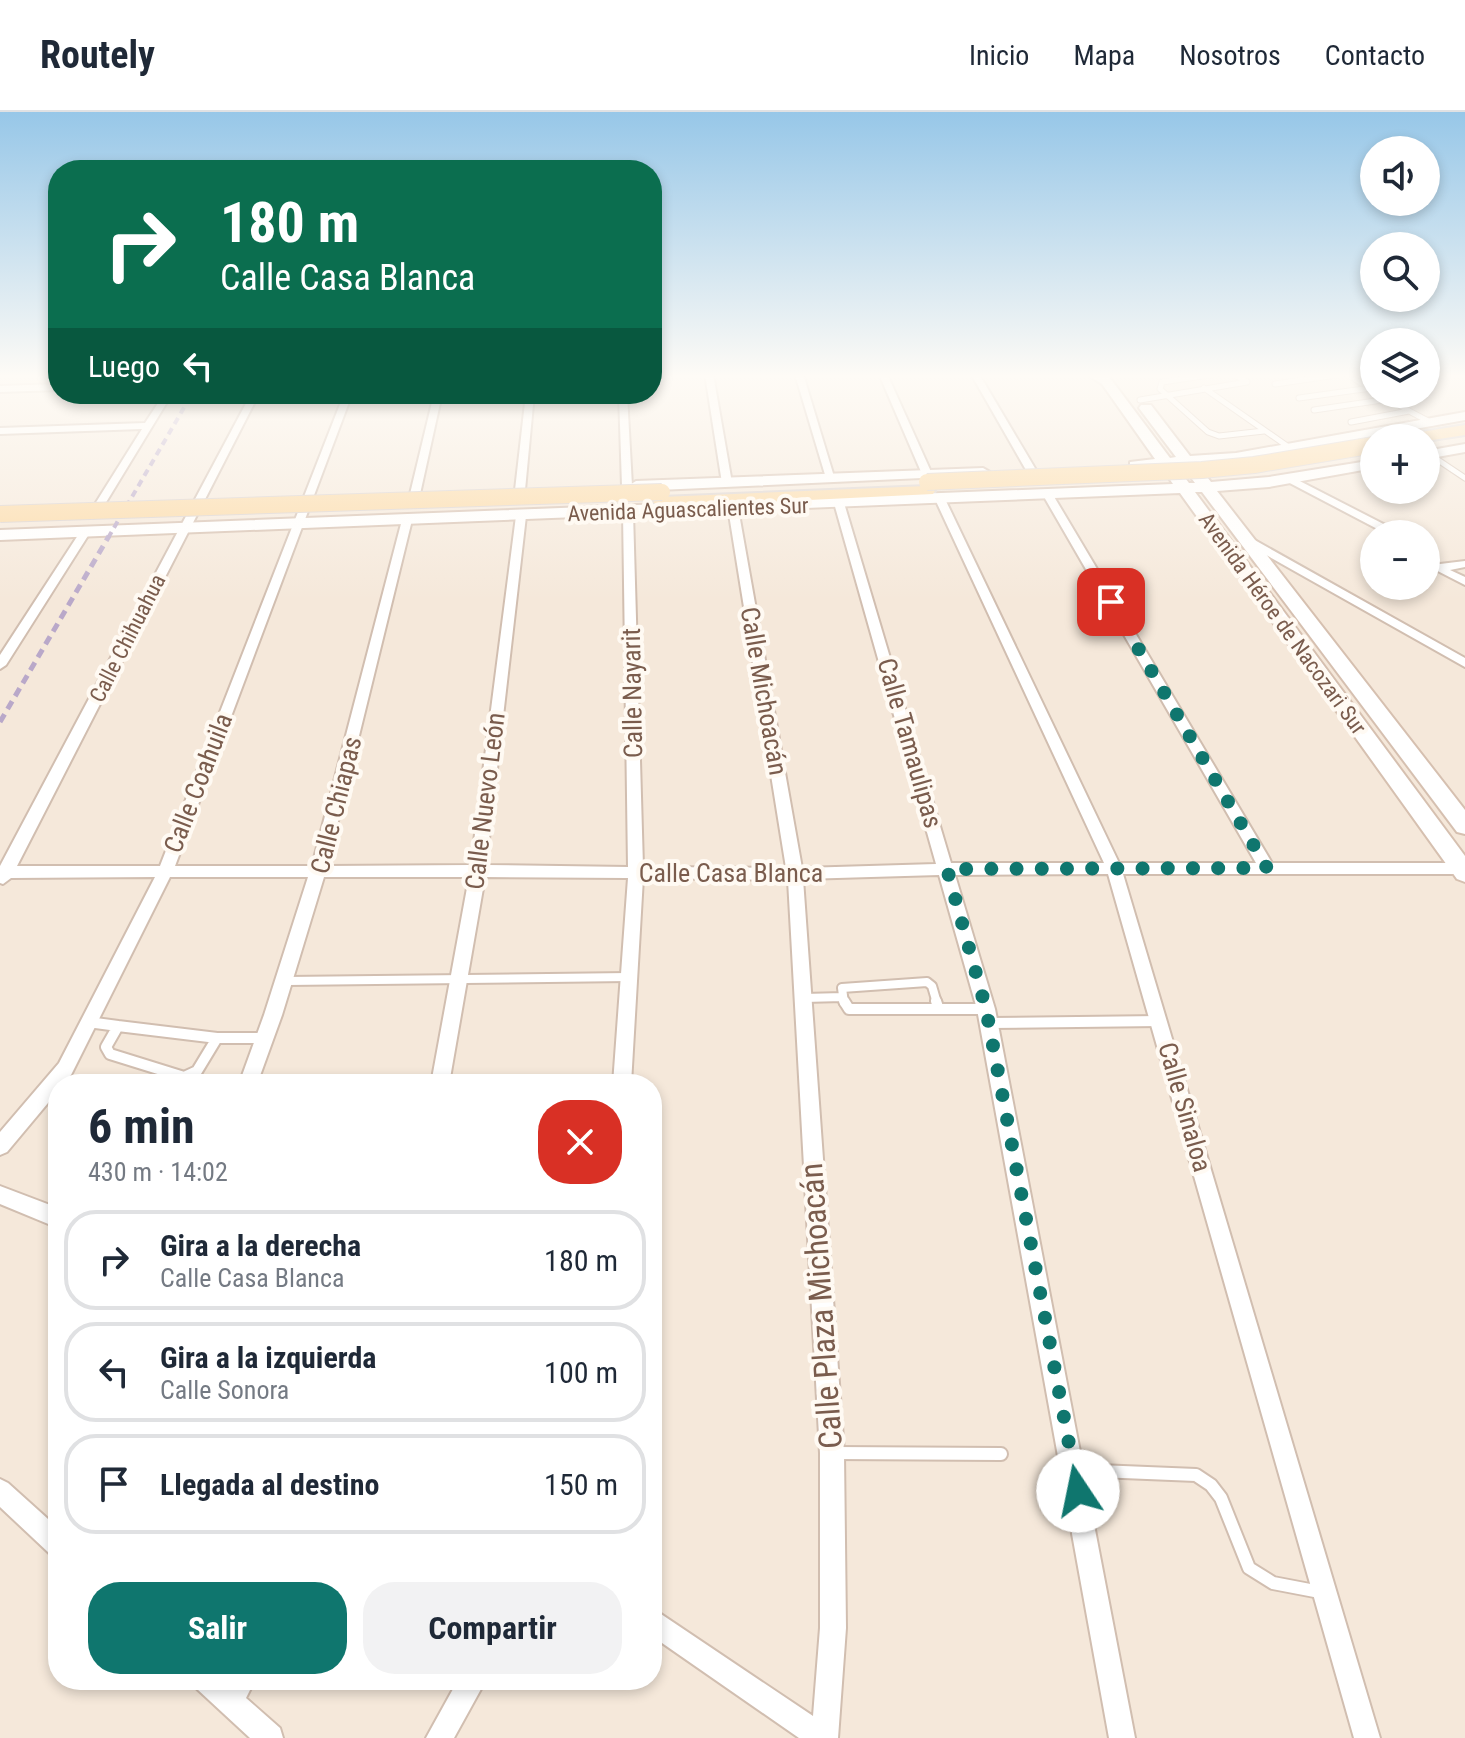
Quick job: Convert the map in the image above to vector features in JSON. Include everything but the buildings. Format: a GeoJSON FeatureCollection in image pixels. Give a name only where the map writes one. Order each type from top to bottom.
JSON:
{"type":"FeatureCollection","features":[{"type":"Feature","properties":{"kind":"main road","name":"Avenida Aguascalientes Sur"},"geometry":{"type":"LineString","coordinates":[[930,487],[1202,470],[1345,450]]}},
{"type":"Feature","properties":{"kind":"main road","name":"Avenida Aguascalientes Sur"},"geometry":{"type":"LineString","coordinates":[[1,512],[662,497],[1190,478],[1264,472],[1360,457]]}},
{"type":"Feature","properties":{"kind":"main road"},"geometry":{"type":"LineString","coordinates":[[805,492],[828,482],[896,475]]}},
{"type":"Feature","properties":{"kind":"main road"},"geometry":{"type":"LineString","coordinates":[[805,492],[884,502]]}},
{"type":"Feature","properties":{"kind":"street"},"geometry":{"type":"LineString","coordinates":[[100,504],[134,450]]}},
{"type":"Feature","properties":{"kind":"street","name":"Calle Chihuahua"},"geometry":{"type":"LineString","coordinates":[[2,876],[225,450]]}},
{"type":"Feature","properties":{"kind":"street","name":"Calle Coahuila"},"geometry":{"type":"LineString","coordinates":[[61,1074],[165,872],[327,450]]}},
{"type":"Feature","properties":{"kind":"street"},"geometry":{"type":"LineString","coordinates":[[415,494],[425,450]]}},
{"type":"Feature","properties":{"kind":"street"},"geometry":{"type":"LineString","coordinates":[[520,490],[524,450]]}},
{"type":"Feature","properties":{"kind":"street"},"geometry":{"type":"LineString","coordinates":[[625,450],[627,486]]}},
{"type":"Feature","properties":{"kind":"street"},"geometry":{"type":"LineString","coordinates":[[722,450],[727,483]]}},
{"type":"Feature","properties":{"kind":"street"},"geometry":{"type":"LineString","coordinates":[[822,450],[831,478]]}},
{"type":"Feature","properties":{"kind":"street","name":"Calle Sinaloa"},"geometry":{"type":"LineString","coordinates":[[915,450],[1114,869],[1367,1738]]}},
{"type":"Feature","properties":{"kind":"street"},"geometry":{"type":"LineString","coordinates":[[1019,450],[1031,470]]}},
{"type":"Feature","properties":{"kind":"street","name":"Avenida Héroe de Nacozari Sur"},"geometry":{"type":"LineString","coordinates":[[1158,450],[1464,870]]}},
{"type":"Feature","properties":{"kind":"street","name":"Avenida Héroe de Nacozari Sur"},"geometry":{"type":"LineString","coordinates":[[1179,450],[1465,826]]}},
{"type":"Feature","properties":{"kind":"street"},"geometry":{"type":"LineString","coordinates":[[1198,450],[1218,454],[1259,453]]}},
{"type":"Feature","properties":{"kind":"street","name":"Avenida Aguascalientes Sur"},"geometry":{"type":"LineString","coordinates":[[0,535],[884,502],[930,487],[1031,470],[1167,464],[1278,450]]}},
{"type":"Feature","properties":{"kind":"street"},"geometry":{"type":"LineString","coordinates":[[1236,457],[1229,461],[1230,466],[1240,474],[1269,482],[1360,527]]}},
{"type":"Feature","properties":{"kind":"street"},"geometry":{"type":"LineString","coordinates":[[1133,466],[1161,473],[1167,482],[1157,490]]}},
{"type":"Feature","properties":{"kind":"street","name":"Avenida Aguascalientes Sur"},"geometry":{"type":"LineString","coordinates":[[1,512],[100,504],[896,475],[930,487],[1048,495],[1269,482],[1360,466]]}},
{"type":"Feature","properties":{"kind":"street"},"geometry":{"type":"LineString","coordinates":[[1288,478],[1368,520]]}},
{"type":"Feature","properties":{"kind":"street"},"geometry":{"type":"LineString","coordinates":[[1048,495],[1267,868]]}},
{"type":"Feature","properties":{"kind":"street","name":"Calle Tamaulipas"},"geometry":{"type":"LineString","coordinates":[[839,503],[988,1016],[1122,1738]]}},
{"type":"Feature","properties":{"kind":"street","name":"Calle Michoacán"},"geometry":{"type":"LineString","coordinates":[[733,508],[795,874]]}},
{"type":"Feature","properties":{"kind":"street","name":"Calle Nayarit"},"geometry":{"type":"LineString","coordinates":[[623,1074],[636,895],[628,512]]}},
{"type":"Feature","properties":{"kind":"street","name":"Calle Nuevo León"},"geometry":{"type":"LineString","coordinates":[[442,1074],[478,871],[521,516]]}},
{"type":"Feature","properties":{"kind":"street","name":"Calle Chiapas"},"geometry":{"type":"LineString","coordinates":[[252,1074],[287,981],[320,871],[407,520]]}},
{"type":"Feature","properties":{"kind":"street"},"geometry":{"type":"LineString","coordinates":[[0,665],[86,531]]}},
{"type":"Feature","properties":{"kind":"street"},"geometry":{"type":"LineString","coordinates":[[1247,540],[1465,663]]}},
{"type":"Feature","properties":{"kind":"street"},"geometry":{"type":"LineString","coordinates":[[1440,556],[1462,566]]}},
{"type":"Feature","properties":{"kind":"street"},"geometry":{"type":"LineString","coordinates":[[1440,568],[1462,566]]}},
{"type":"Feature","properties":{"kind":"street"},"geometry":{"type":"LineString","coordinates":[[1440,569],[1465,582]]}},
{"type":"Feature","properties":{"kind":"street","name":"Calle Casa Blanca"},"geometry":{"type":"LineString","coordinates":[[2,876],[320,871],[795,874],[947,869],[1464,870]]}},
{"type":"Feature","properties":{"kind":"street","name":"Calle Plaza Michoacán"},"geometry":{"type":"LineString","coordinates":[[795,874],[832,1453],[833,1628],[824,1738]]}},
{"type":"Feature","properties":{"kind":"street","name":"Calle Coahuila"},"geometry":{"type":"LineString","coordinates":[[0,1146],[48,1089]]}},
{"type":"Feature","properties":{"kind":"street"},"geometry":{"type":"LineString","coordinates":[[0,1195],[48,1214]]}},
{"type":"Feature","properties":{"kind":"street"},"geometry":{"type":"LineString","coordinates":[[0,1491],[48,1535]]}},
{"type":"Feature","properties":{"kind":"street"},"geometry":{"type":"LineString","coordinates":[[662,1628],[824,1738]]}},
{"type":"Feature","properties":{"kind":"street"},"geometry":{"type":"LineString","coordinates":[[235,1690],[270,1738]]}},
{"type":"Feature","properties":{"kind":"street"},"geometry":{"type":"LineString","coordinates":[[439,1738],[467,1690]]}},
{"type":"Feature","properties":{"kind":"lane"},"geometry":{"type":"LineString","coordinates":[[1440,461],[1465,478]]}},
{"type":"Feature","properties":{"kind":"lane"},"geometry":{"type":"LineString","coordinates":[[287,981],[630,977]]}},
{"type":"Feature","properties":{"kind":"lane"},"geometry":{"type":"LineString","coordinates":[[938,1007],[932,986],[927,982],[842,988],[844,1005],[849,1009],[938,1007],[988,1016],[1160,1021]]}},
{"type":"Feature","properties":{"kind":"lane"},"geometry":{"type":"LineString","coordinates":[[801,998],[843,997]]}},
{"type":"Feature","properties":{"kind":"lane"},"geometry":{"type":"LineString","coordinates":[[88,1022],[217,1038],[266,1038]]}},
{"type":"Feature","properties":{"kind":"lane"},"geometry":{"type":"LineString","coordinates":[[118,1026],[106,1051],[175,1074]]}},
{"type":"Feature","properties":{"kind":"lane"},"geometry":{"type":"LineString","coordinates":[[190,1074],[197,1071],[217,1038]]}},
{"type":"Feature","properties":{"kind":"lane"},"geometry":{"type":"LineString","coordinates":[[832,1453],[1001,1454]]}},
{"type":"Feature","properties":{"kind":"lane"},"geometry":{"type":"LineString","coordinates":[[1074,1470],[1196,1475],[1211,1483],[1223,1499],[1245,1560],[1256,1576],[1270,1583],[1325,1592]]}},
{"type":"Feature","properties":{"kind":"shaded area"},"geometry":{"type":"Polygon","coordinates":[[[0,450],[1360,450],[1360,504],[1440,504],[1440,450],[1465,450],[1465,1738],[0,1738],[0,450]]]}},
{"type":"Feature","properties":{"kind":"railway"},"geometry":{"type":"LineString","coordinates":[[108,538],[159,450]]}},
{"type":"Feature","properties":{"kind":"railway"},"geometry":{"type":"LineString","coordinates":[[0,722],[109,536]]}},
{"type":"Feature","properties":{"kind":"route"},"geometry":{"type":"LineString","coordinates":[[1078,1491],[986,1009],[947,869],[1267,868],[1111,602]]}}]}
